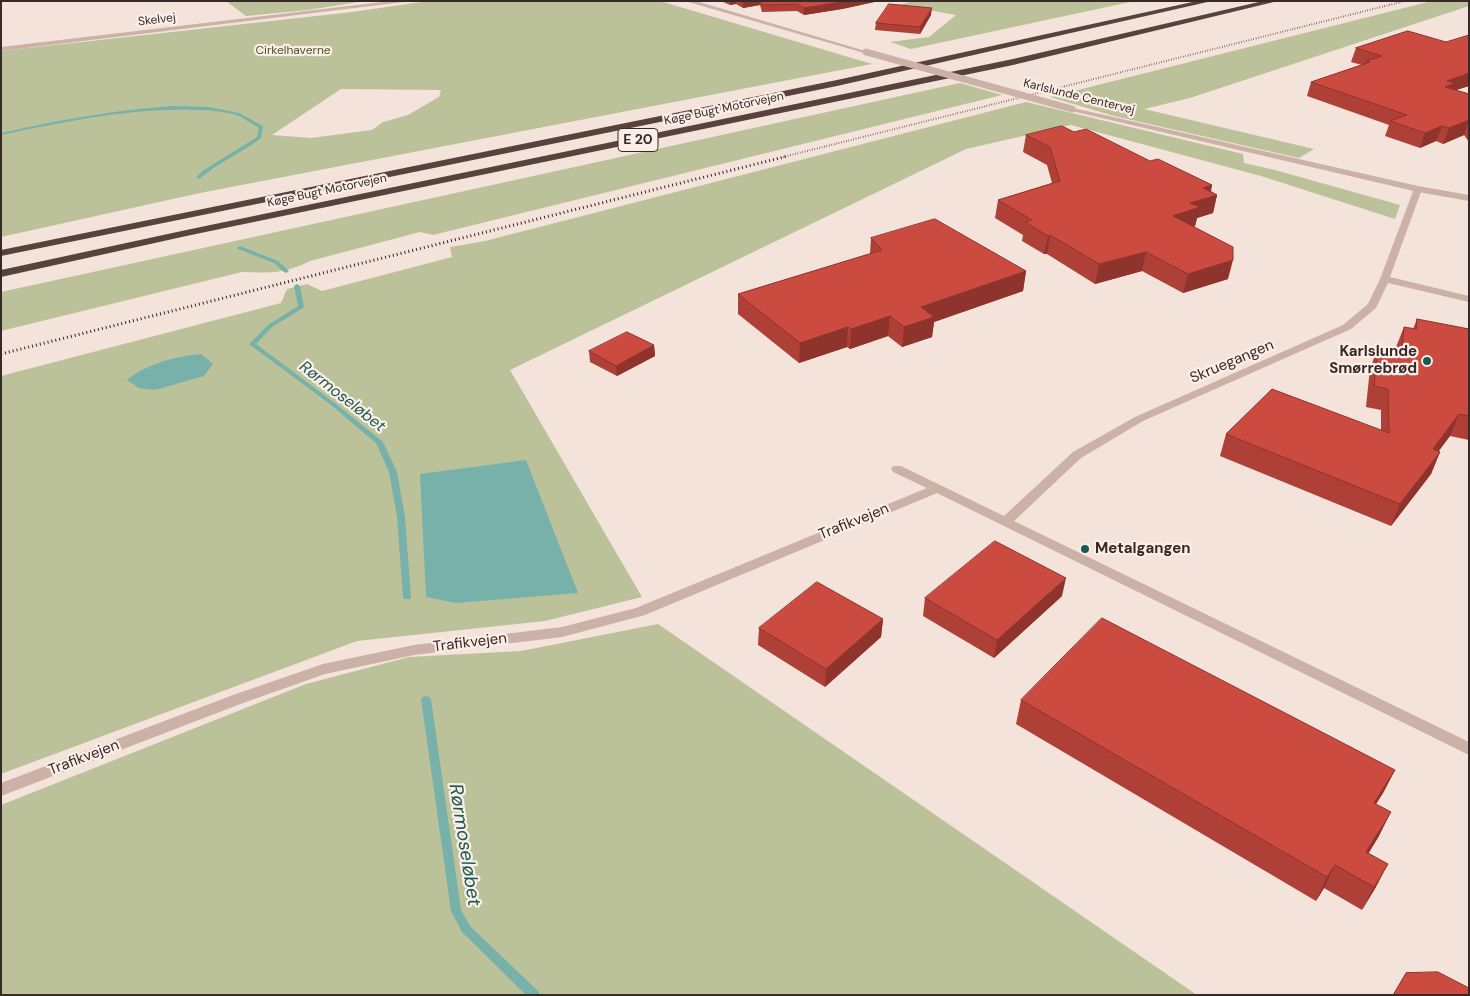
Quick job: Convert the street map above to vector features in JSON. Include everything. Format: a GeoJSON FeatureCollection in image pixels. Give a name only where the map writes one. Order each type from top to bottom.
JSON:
{"type":"FeatureCollection","features":[{"type":"Feature","properties":{"kind":"highway","name":"Køge Bugt Motorvejen"},"geometry":{"type":"LineString","coordinates":[[1,252],[837,82],[1208,1]]}},
{"type":"Feature","properties":{"kind":"highway","name":"Køge Bugt Motorvejen"},"geometry":{"type":"LineString","coordinates":[[1,274],[191,232],[1013,62],[1274,1]]}},
{"type":"Feature","properties":{"kind":"street","name":"Skelvej"},"geometry":{"type":"LineString","coordinates":[[316,13],[379,1]]}},
{"type":"Feature","properties":{"kind":"street","name":"Skelvej"},"geometry":{"type":"LineString","coordinates":[[1,49],[409,1]]}},
{"type":"Feature","properties":{"kind":"street","name":"Karlslunde Centervej"},"geometry":{"type":"LineString","coordinates":[[688,1],[1072,109],[1469,198]]}},
{"type":"Feature","properties":{"kind":"street","name":"Skruegangen"},"geometry":{"type":"LineString","coordinates":[[1005,522],[1077,455],[1139,419],[1347,327],[1372,306],[1385,279],[1418,188]]}},
{"type":"Feature","properties":{"kind":"street"},"geometry":{"type":"LineString","coordinates":[[1385,279],[1469,299]]}},
{"type":"Feature","properties":{"kind":"street"},"geometry":{"type":"LineString","coordinates":[[897,469],[1469,750]]}},
{"type":"Feature","properties":{"kind":"street","name":"Trafikvejen"},"geometry":{"type":"LineString","coordinates":[[1,790],[238,699],[323,669],[414,650],[562,632],[640,612],[936,489]]}},
{"type":"Feature","properties":{"kind":"green space"},"geometry":{"type":"Polygon","coordinates":[[[226,1],[365,1],[308,10],[246,16],[226,1]]]}},
{"type":"Feature","properties":{"kind":"green space","name":"Cirkelhaverne"},"geometry":{"type":"Polygon","coordinates":[[[428,1],[660,1],[872,64],[200,193],[1,237],[1,51],[352,12],[428,1]],[[341,89],[272,135],[311,138],[372,130],[383,122],[408,115],[439,97],[441,90],[341,89]]]}},
{"type":"Feature","properties":{"kind":"green space"},"geometry":{"type":"Polygon","coordinates":[[[915,1],[1135,1],[911,49],[890,42],[929,37],[956,15],[917,8],[891,19],[879,17],[897,5],[915,1]]]}},
{"type":"Feature","properties":{"kind":"green space"},"geometry":{"type":"Polygon","coordinates":[[[1432,1],[1469,1],[1469,6],[1190,98],[1144,109],[1314,149],[1299,158],[1114,116],[1050,97],[1432,1]]]}},
{"type":"Feature","properties":{"kind":"green space"},"geometry":{"type":"Polygon","coordinates":[[[960,83],[1002,95],[433,235],[420,232],[310,261],[285,270],[242,272],[1,331],[1,292],[960,83]]]}},
{"type":"Feature","properties":{"kind":"green space"},"geometry":{"type":"Polygon","coordinates":[[[1026,102],[1243,154],[1244,163],[1400,205],[1395,219],[1261,176],[1071,125],[966,149],[510,370],[642,597],[545,621],[357,641],[1,774],[1,376],[281,303],[287,289],[307,284],[322,291],[452,257],[450,247],[485,241],[1026,102]]]}},
{"type":"Feature","properties":{"kind":"green space"},"geometry":{"type":"Polygon","coordinates":[[[658,624],[1197,995],[1,995],[1,805],[306,684],[409,657],[521,651],[658,624]]]}},
{"type":"Feature","properties":{"kind":"water"},"geometry":{"type":"Polygon","coordinates":[[[201,354],[213,364],[204,376],[155,390],[139,388],[127,380],[152,365],[201,354]]]}},
{"type":"Feature","properties":{"kind":"water"},"geometry":{"type":"Polygon","coordinates":[[[526,460],[578,593],[456,603],[426,597],[420,474],[526,460]]]}},
{"type":"Feature","properties":{"kind":"building"},"geometry":{"type":"Polygon","coordinates":[[[761,1],[847,1],[804,8],[797,4],[762,5],[761,1]]]}},
{"type":"Feature","properties":{"kind":"building"},"geometry":{"type":"Polygon","coordinates":[[[889,4],[932,8],[920,27],[876,23],[889,4]]]}},
{"type":"Feature","properties":{"kind":"building"},"geometry":{"type":"Polygon","coordinates":[[[1408,31],[1446,42],[1469,35],[1469,73],[1447,81],[1455,83],[1445,87],[1469,94],[1469,120],[1449,128],[1442,126],[1425,133],[1390,121],[1407,115],[1311,82],[1370,62],[1366,61],[1382,56],[1356,48],[1408,31]]]}},
{"type":"Feature","properties":{"kind":"building"},"geometry":{"type":"Polygon","coordinates":[[[1062,126],[1074,132],[1086,129],[1150,161],[1158,159],[1212,185],[1203,188],[1217,195],[1190,203],[1200,207],[1173,216],[1233,247],[1233,260],[1188,274],[1146,252],[1099,264],[1025,222],[1032,220],[998,200],[1060,181],[1050,147],[1026,135],[1062,126]]]}},
{"type":"Feature","properties":{"kind":"building"},"geometry":{"type":"Polygon","coordinates":[[[935,219],[1026,271],[921,307],[934,317],[904,327],[890,316],[851,329],[848,327],[800,343],[738,294],[882,250],[871,238],[935,219]]]}},
{"type":"Feature","properties":{"kind":"building"},"geometry":{"type":"Polygon","coordinates":[[[1417,319],[1469,329],[1469,416],[1459,414],[1433,449],[1440,452],[1400,504],[1226,434],[1272,389],[1389,433],[1388,389],[1374,386],[1378,348],[1402,352],[1404,327],[1416,329],[1417,319]]]}},
{"type":"Feature","properties":{"kind":"building"},"geometry":{"type":"Polygon","coordinates":[[[627,332],[654,345],[616,366],[589,351],[627,332]]]}},
{"type":"Feature","properties":{"kind":"building"},"geometry":{"type":"Polygon","coordinates":[[[995,541],[1066,578],[997,640],[925,598],[995,541]]]}},
{"type":"Feature","properties":{"kind":"building"},"geometry":{"type":"Polygon","coordinates":[[[817,582],[883,619],[826,669],[759,628],[817,582]]]}},
{"type":"Feature","properties":{"kind":"building"},"geometry":{"type":"Polygon","coordinates":[[[1102,618],[1395,770],[1374,803],[1391,812],[1366,852],[1388,864],[1374,887],[1335,865],[1327,877],[1021,700],[1102,618]]]}},
{"type":"Feature","properties":{"kind":"building"},"geometry":{"type":"Polygon","coordinates":[[[1438,972],[1469,988],[1469,995],[1393,995],[1406,973],[1438,972]]]}},
{"type":"Feature","properties":{"kind":"waterway","name":"Rørmoseløbet"},"geometry":{"type":"LineString","coordinates":[[1,134],[97,115],[174,108],[209,109],[239,115],[261,127],[259,138],[213,166],[199,177]]}},
{"type":"Feature","properties":{"kind":"waterway","name":"Rørmoseløbet"},"geometry":{"type":"LineString","coordinates":[[240,248],[276,262],[286,271]]}},
{"type":"Feature","properties":{"kind":"waterway","name":"Rørmoseløbet"},"geometry":{"type":"LineString","coordinates":[[297,286],[301,307],[270,326],[252,344],[333,404],[379,442],[393,472],[401,517],[407,597]]}},
{"type":"Feature","properties":{"kind":"waterway","name":"Rørmoseløbet"},"geometry":{"type":"LineString","coordinates":[[426,699],[456,911],[466,929],[534,995]]}},
{"type":"Feature","properties":{"kind":"railway"},"geometry":{"type":"LineString","coordinates":[[783,157],[1405,1]]}},
{"type":"Feature","properties":{"kind":"railway"},"geometry":{"type":"LineString","coordinates":[[1,354],[788,156]]}},
{"type":"Feature","properties":{"kind":"place","name":"Karlslunde Smørrebrød"},"geometry":{"type":"Point","coordinates":[1427,361]}},
{"type":"Feature","properties":{"kind":"place","name":"Metalgangen"},"geometry":{"type":"Point","coordinates":[1085,549]}}]}
